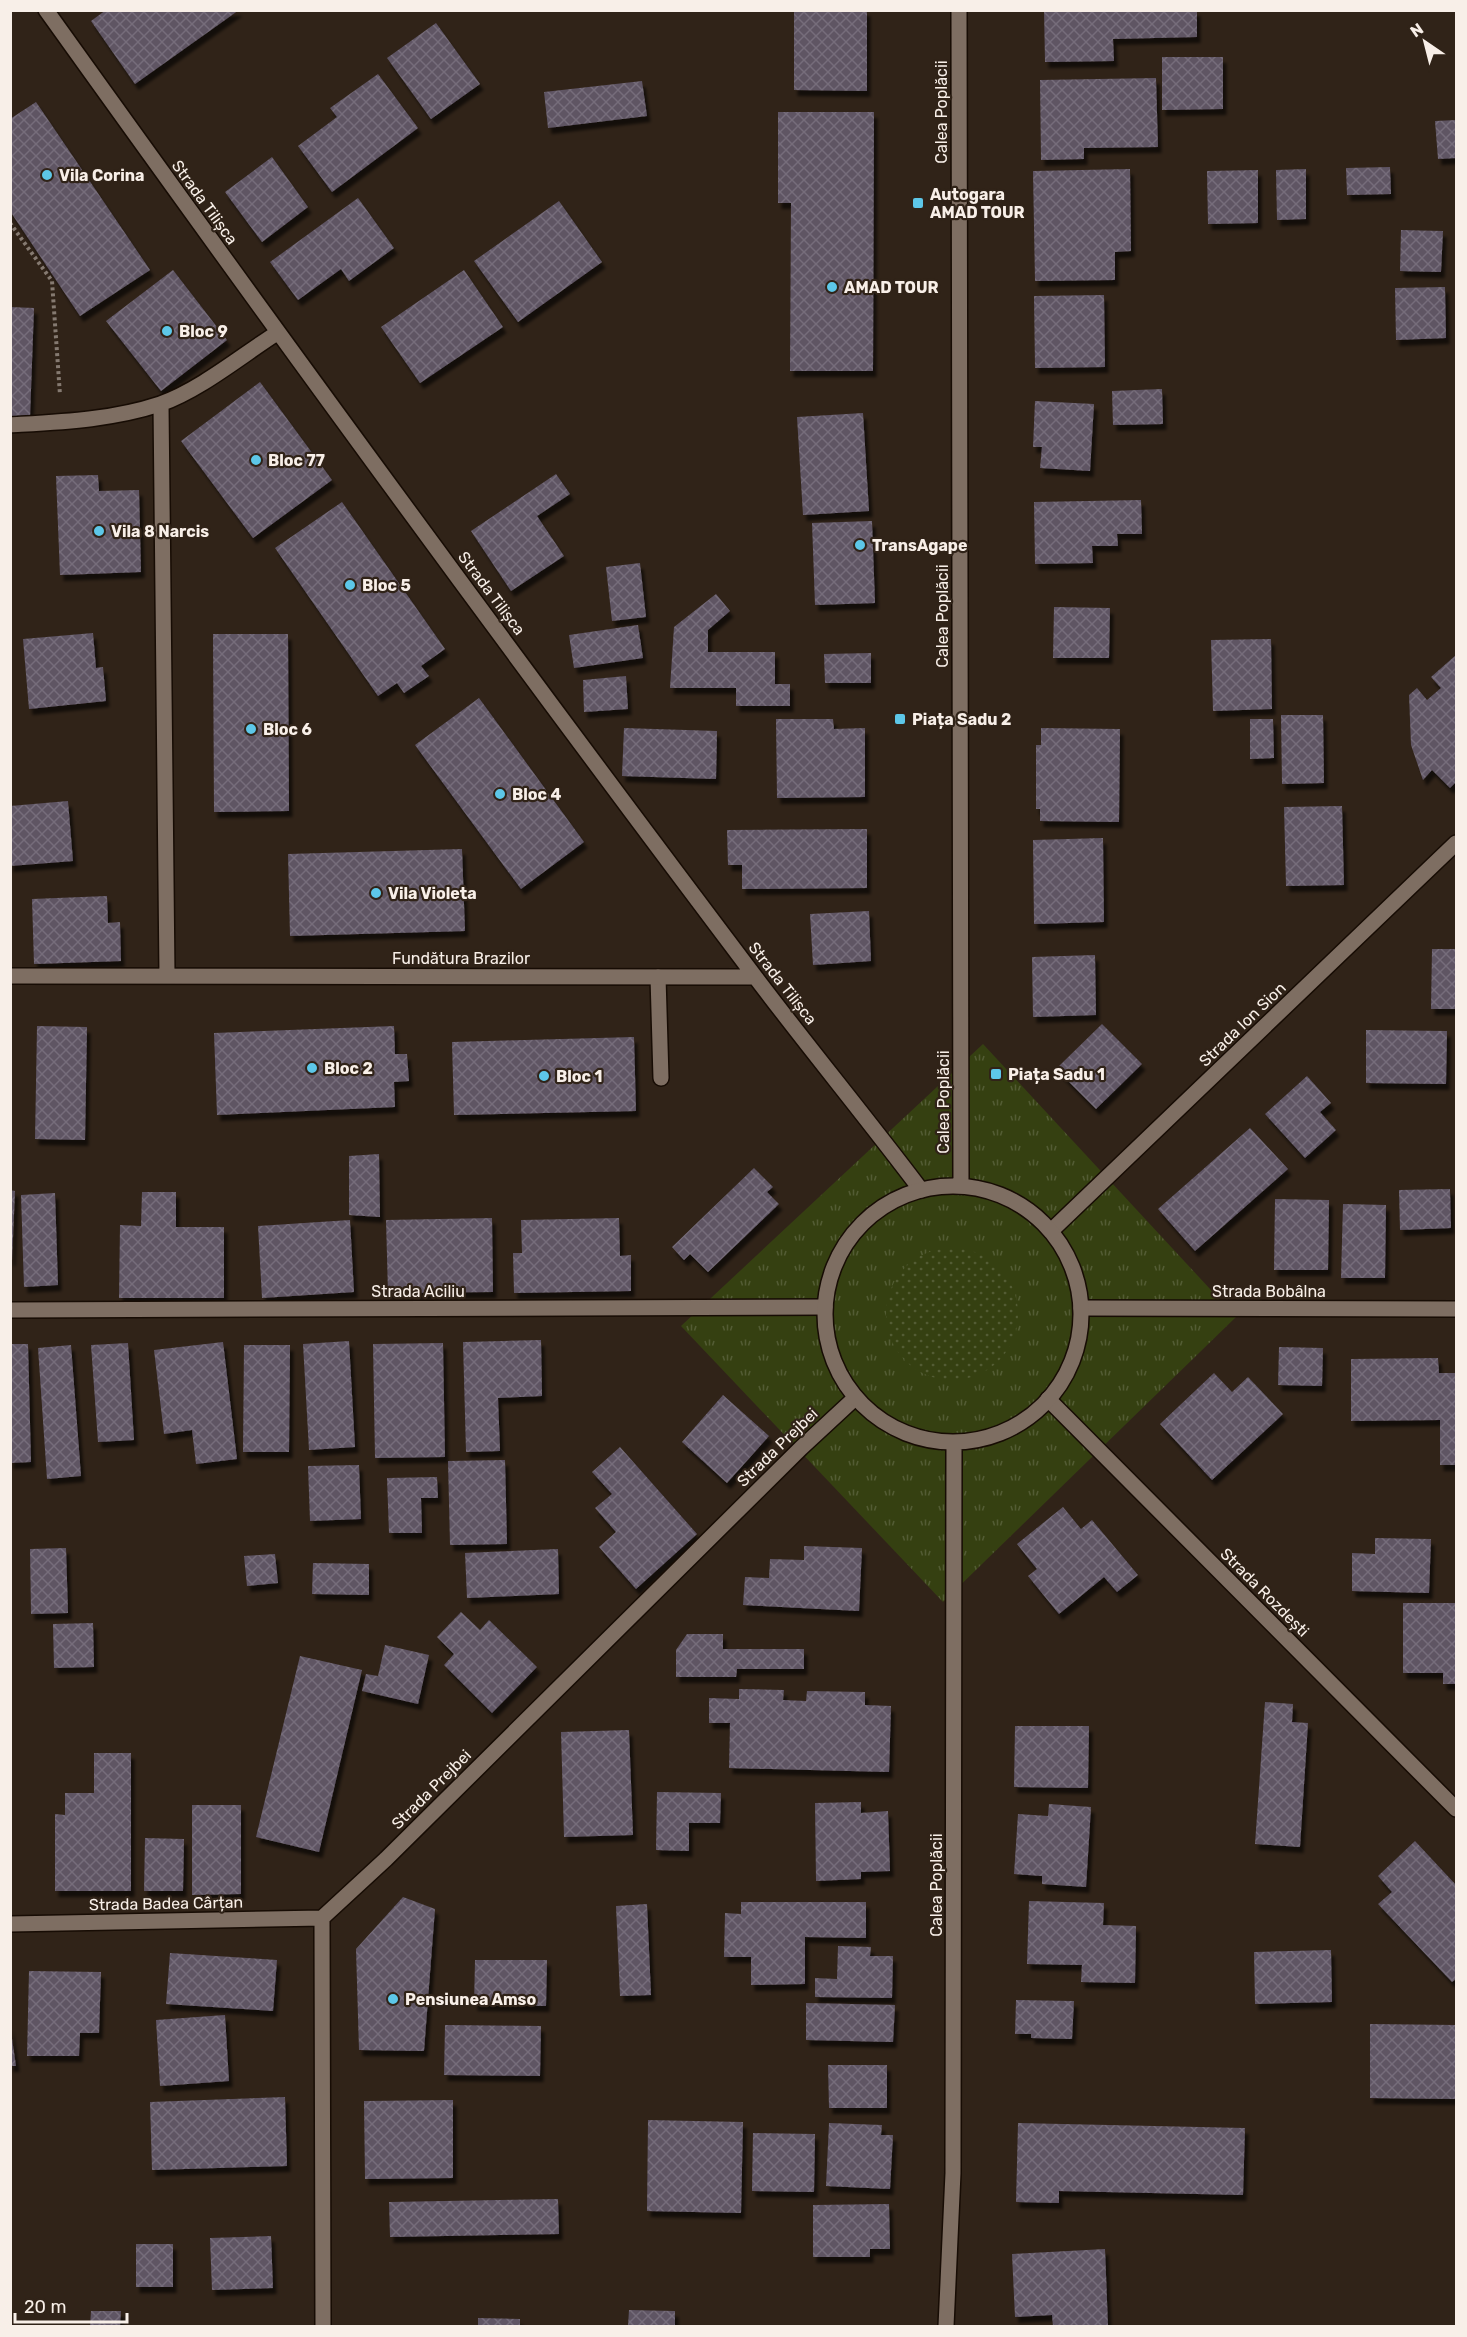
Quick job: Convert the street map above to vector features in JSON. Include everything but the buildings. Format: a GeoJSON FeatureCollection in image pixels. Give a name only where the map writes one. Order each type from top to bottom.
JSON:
{"type":"FeatureCollection","features":[{"type":"Feature","properties":{"kind":"street","name":"Strada Tilișca"},"geometry":{"type":"LineString","coordinates":[[46,10],[277,333],[755,977],[921,1190]]}},
{"type":"Feature","properties":{"kind":"street","name":"Calea Poplăcii"},"geometry":{"type":"LineString","coordinates":[[959,10],[961,1186]]}},
{"type":"Feature","properties":{"kind":"street"},"geometry":{"type":"LineString","coordinates":[[10,425],[123,414],[161,404],[193,388],[277,333]]}},
{"type":"Feature","properties":{"kind":"street"},"geometry":{"type":"LineString","coordinates":[[161,404],[167,975]]}},
{"type":"Feature","properties":{"kind":"street","name":"Strada Ion Sion"},"geometry":{"type":"LineString","coordinates":[[1051,1231],[1456,843]]}},
{"type":"Feature","properties":{"kind":"street","name":"Fundătura Brazilor"},"geometry":{"type":"LineString","coordinates":[[10,976],[755,977]]}},
{"type":"Feature","properties":{"kind":"street"},"geometry":{"type":"LineString","coordinates":[[658,977],[661,1078]]}},
{"type":"Feature","properties":{"kind":"street"},"geometry":{"type":"LineString","coordinates":[[961,1186],[986,1190],[1011,1200],[1051,1231],[1064,1249],[1072,1268],[1081,1308],[1080,1333],[1074,1357],[1063,1380],[1048,1399],[1033,1414],[1015,1426],[975,1441],[954,1443],[910,1435],[889,1426],[855,1398],[841,1377],[831,1355],[826,1332],[825,1307],[828,1284],[836,1262],[847,1242],[861,1224],[879,1209],[921,1190],[961,1186]]}},
{"type":"Feature","properties":{"kind":"street","name":"Strada Aciliu"},"geometry":{"type":"LineString","coordinates":[[10,1310],[825,1307]]}},
{"type":"Feature","properties":{"kind":"street","name":"Strada Bobâlna"},"geometry":{"type":"LineString","coordinates":[[1081,1308],[1456,1309]]}},
{"type":"Feature","properties":{"kind":"street","name":"Strada Prejbei"},"geometry":{"type":"LineString","coordinates":[[322,1918],[386,1859],[792,1456],[855,1398]]}},
{"type":"Feature","properties":{"kind":"street","name":"Strada Rozdești"},"geometry":{"type":"LineString","coordinates":[[1048,1399],[1456,1809]]}},
{"type":"Feature","properties":{"kind":"street","name":"Calea Poplăcii"},"geometry":{"type":"LineString","coordinates":[[946,2326],[954,2162],[954,1443]]}},
{"type":"Feature","properties":{"kind":"street"},"geometry":{"type":"LineString","coordinates":[[322,1918],[323,2326]]}},
{"type":"Feature","properties":{"kind":"street","name":"Strada Badea Cârțan"},"geometry":{"type":"LineString","coordinates":[[10,1924],[322,1918]]}},
{"type":"Feature","properties":{"kind":"path"},"geometry":{"type":"LineString","coordinates":[[10,223],[52,281],[62,421]]}},
{"type":"Feature","properties":{"kind":"green space"},"geometry":{"type":"Polygon","coordinates":[[[983,1044],[1236,1317],[943,1602],[681,1326],[983,1044]]]}},
{"type":"Feature","properties":{"kind":"green space"},"geometry":{"type":"Polygon","coordinates":[[[952,1248],[977,1253],[998,1268],[1013,1289],[1018,1314],[1013,1339],[998,1360],[977,1375],[952,1380],[927,1375],[906,1360],[891,1339],[886,1314],[891,1289],[906,1268],[927,1253],[952,1248]]]}},
{"type":"Feature","properties":{"kind":"place","name":"Vila Corina"},"geometry":{"type":"Point","coordinates":[47,175]}},
{"type":"Feature","properties":{"kind":"place","name":"Autogara AMAD TOUR"},"geometry":{"type":"Point","coordinates":[918,203]}},
{"type":"Feature","properties":{"kind":"place","name":"AMAD TOUR"},"geometry":{"type":"Point","coordinates":[832,287]}},
{"type":"Feature","properties":{"kind":"place","name":"Bloc 9"},"geometry":{"type":"Point","coordinates":[167,331]}},
{"type":"Feature","properties":{"kind":"place","name":"Bloc 77"},"geometry":{"type":"Point","coordinates":[256,460]}},
{"type":"Feature","properties":{"kind":"place","name":"Vila 8 Narcis"},"geometry":{"type":"Point","coordinates":[99,531]}},
{"type":"Feature","properties":{"kind":"place","name":"TransAgape"},"geometry":{"type":"Point","coordinates":[860,545]}},
{"type":"Feature","properties":{"kind":"place","name":"Bloc 5"},"geometry":{"type":"Point","coordinates":[350,585]}},
{"type":"Feature","properties":{"kind":"place","name":"Piața Sadu 2"},"geometry":{"type":"Point","coordinates":[900,719]}},
{"type":"Feature","properties":{"kind":"place","name":"Bloc 6"},"geometry":{"type":"Point","coordinates":[251,729]}},
{"type":"Feature","properties":{"kind":"place","name":"Bloc 4"},"geometry":{"type":"Point","coordinates":[500,794]}},
{"type":"Feature","properties":{"kind":"place","name":"Vila Violeta"},"geometry":{"type":"Point","coordinates":[376,893]}},
{"type":"Feature","properties":{"kind":"place","name":"Bloc 2"},"geometry":{"type":"Point","coordinates":[312,1068]}},
{"type":"Feature","properties":{"kind":"place","name":"Piața Sadu 1"},"geometry":{"type":"Point","coordinates":[996,1074]}},
{"type":"Feature","properties":{"kind":"place","name":"Bloc 1"},"geometry":{"type":"Point","coordinates":[544,1076]}},
{"type":"Feature","properties":{"kind":"place","name":"Pensiunea Amso"},"geometry":{"type":"Point","coordinates":[393,1999]}}]}
